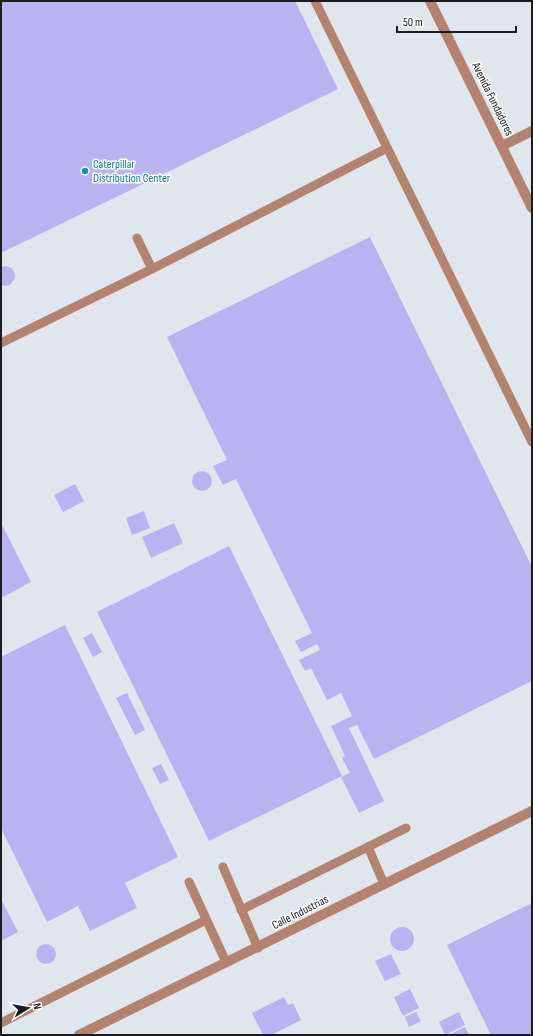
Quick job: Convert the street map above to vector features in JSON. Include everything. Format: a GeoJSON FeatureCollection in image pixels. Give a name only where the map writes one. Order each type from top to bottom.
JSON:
{"type":"FeatureCollection","features":[{"type":"Feature","properties":{"kind":"street","name":"Avenida Fundadores"},"geometry":{"type":"LineString","coordinates":[[434,2],[532,208]]}},
{"type":"Feature","properties":{"kind":"street"},"geometry":{"type":"LineString","coordinates":[[502,146],[532,131]]}},
{"type":"Feature","properties":{"kind":"street","name":"Calle Industrias"},"geometry":{"type":"LineString","coordinates":[[79,1035],[226,962],[258,948],[532,811]]}},
{"type":"Feature","properties":{"kind":"lane"},"geometry":{"type":"LineString","coordinates":[[315,1],[532,442]]}},
{"type":"Feature","properties":{"kind":"lane"},"geometry":{"type":"LineString","coordinates":[[1,343],[152,269],[387,148]]}},
{"type":"Feature","properties":{"kind":"lane"},"geometry":{"type":"LineString","coordinates":[[137,238],[152,269]]}},
{"type":"Feature","properties":{"kind":"lane"},"geometry":{"type":"LineString","coordinates":[[241,910],[406,828]]}},
{"type":"Feature","properties":{"kind":"lane"},"geometry":{"type":"LineString","coordinates":[[368,847],[384,884]]}},
{"type":"Feature","properties":{"kind":"lane"},"geometry":{"type":"LineString","coordinates":[[223,867],[258,948]]}},
{"type":"Feature","properties":{"kind":"lane"},"geometry":{"type":"LineString","coordinates":[[189,882],[226,962]]}},
{"type":"Feature","properties":{"kind":"lane"},"geometry":{"type":"LineString","coordinates":[[1,1023],[206,920]]}},
{"type":"Feature","properties":{"kind":"building","name":"Caterpillar Distribution Center"},"geometry":{"type":"Polygon","coordinates":[[[1,1],[295,1],[338,89],[1,253],[1,1]]]}},
{"type":"Feature","properties":{"kind":"building"},"geometry":{"type":"Polygon","coordinates":[[[370,237],[532,567],[532,681],[374,759],[357,725],[349,728],[384,801],[359,813],[341,777],[350,773],[342,758],[345,756],[331,726],[352,716],[341,693],[327,700],[311,668],[305,671],[299,660],[320,650],[317,644],[301,652],[295,641],[312,633],[236,479],[223,485],[213,466],[227,460],[167,337],[370,237]]]}},
{"type":"Feature","properties":{"kind":"building"},"geometry":{"type":"Polygon","coordinates":[[[1,267],[10,267],[13,270],[15,278],[10,285],[5,286],[1,285],[1,267]]]}},
{"type":"Feature","properties":{"kind":"building"},"geometry":{"type":"Polygon","coordinates":[[[202,471],[209,474],[212,481],[209,488],[202,491],[195,488],[192,481],[195,474],[202,471]]]}},
{"type":"Feature","properties":{"kind":"building"},"geometry":{"type":"Polygon","coordinates":[[[75,484],[84,501],[63,512],[54,495],[75,484]]]}},
{"type":"Feature","properties":{"kind":"building"},"geometry":{"type":"Polygon","coordinates":[[[144,511],[150,528],[132,535],[126,518],[144,511]]]}},
{"type":"Feature","properties":{"kind":"building"},"geometry":{"type":"Polygon","coordinates":[[[1,523],[31,582],[1,598],[1,523]]]}},
{"type":"Feature","properties":{"kind":"building"},"geometry":{"type":"Polygon","coordinates":[[[174,523],[183,543],[151,558],[142,537],[174,523]]]}},
{"type":"Feature","properties":{"kind":"building"},"geometry":{"type":"Polygon","coordinates":[[[229,546],[342,776],[209,841],[97,612],[229,546]]]}},
{"type":"Feature","properties":{"kind":"building"},"geometry":{"type":"Polygon","coordinates":[[[65,625],[178,857],[125,883],[137,908],[90,931],[78,906],[47,922],[1,828],[1,657],[65,625]]]}},
{"type":"Feature","properties":{"kind":"building"},"geometry":{"type":"Polygon","coordinates":[[[92,633],[102,652],[93,657],[83,638],[92,633]]]}},
{"type":"Feature","properties":{"kind":"building"},"geometry":{"type":"Polygon","coordinates":[[[127,693],[145,730],[135,735],[116,698],[127,693]]]}},
{"type":"Feature","properties":{"kind":"building"},"geometry":{"type":"Polygon","coordinates":[[[161,764],[169,780],[160,784],[152,768],[161,764]]]}},
{"type":"Feature","properties":{"kind":"building"},"geometry":{"type":"Polygon","coordinates":[[[1,899],[18,932],[1,941],[1,899]]]}},
{"type":"Feature","properties":{"kind":"building"},"geometry":{"type":"Polygon","coordinates":[[[532,903],[532,1035],[491,1035],[447,945],[532,903]]]}},
{"type":"Feature","properties":{"kind":"building"},"geometry":{"type":"Polygon","coordinates":[[[402,927],[410,931],[414,939],[410,947],[402,951],[394,947],[390,939],[394,931],[402,927]]]}},
{"type":"Feature","properties":{"kind":"building"},"geometry":{"type":"Polygon","coordinates":[[[46,944],[53,947],[56,954],[53,961],[46,964],[39,961],[36,954],[39,947],[46,944]]]}},
{"type":"Feature","properties":{"kind":"building"},"geometry":{"type":"Polygon","coordinates":[[[391,954],[401,974],[385,981],[375,961],[391,954]]]}},
{"type":"Feature","properties":{"kind":"building"},"geometry":{"type":"Polygon","coordinates":[[[410,989],[419,1008],[403,1016],[394,997],[410,989]]]}},
{"type":"Feature","properties":{"kind":"building"},"geometry":{"type":"Polygon","coordinates":[[[284,997],[288,1005],[293,1003],[301,1020],[271,1035],[263,1035],[252,1013],[284,997]]]}},
{"type":"Feature","properties":{"kind":"building"},"geometry":{"type":"Polygon","coordinates":[[[416,1012],[421,1021],[409,1027],[405,1017],[416,1012]]]}},
{"type":"Feature","properties":{"kind":"building"},"geometry":{"type":"Polygon","coordinates":[[[459,1012],[465,1025],[445,1035],[439,1022],[459,1012]]]}},
{"type":"Feature","properties":{"kind":"building"},"geometry":{"type":"Polygon","coordinates":[[[465,1027],[469,1035],[449,1035],[465,1027]]]}},
{"type":"Feature","properties":{"kind":"place","name":"Caterpillar Distribution Center"},"geometry":{"type":"Point","coordinates":[85,171]}}]}
